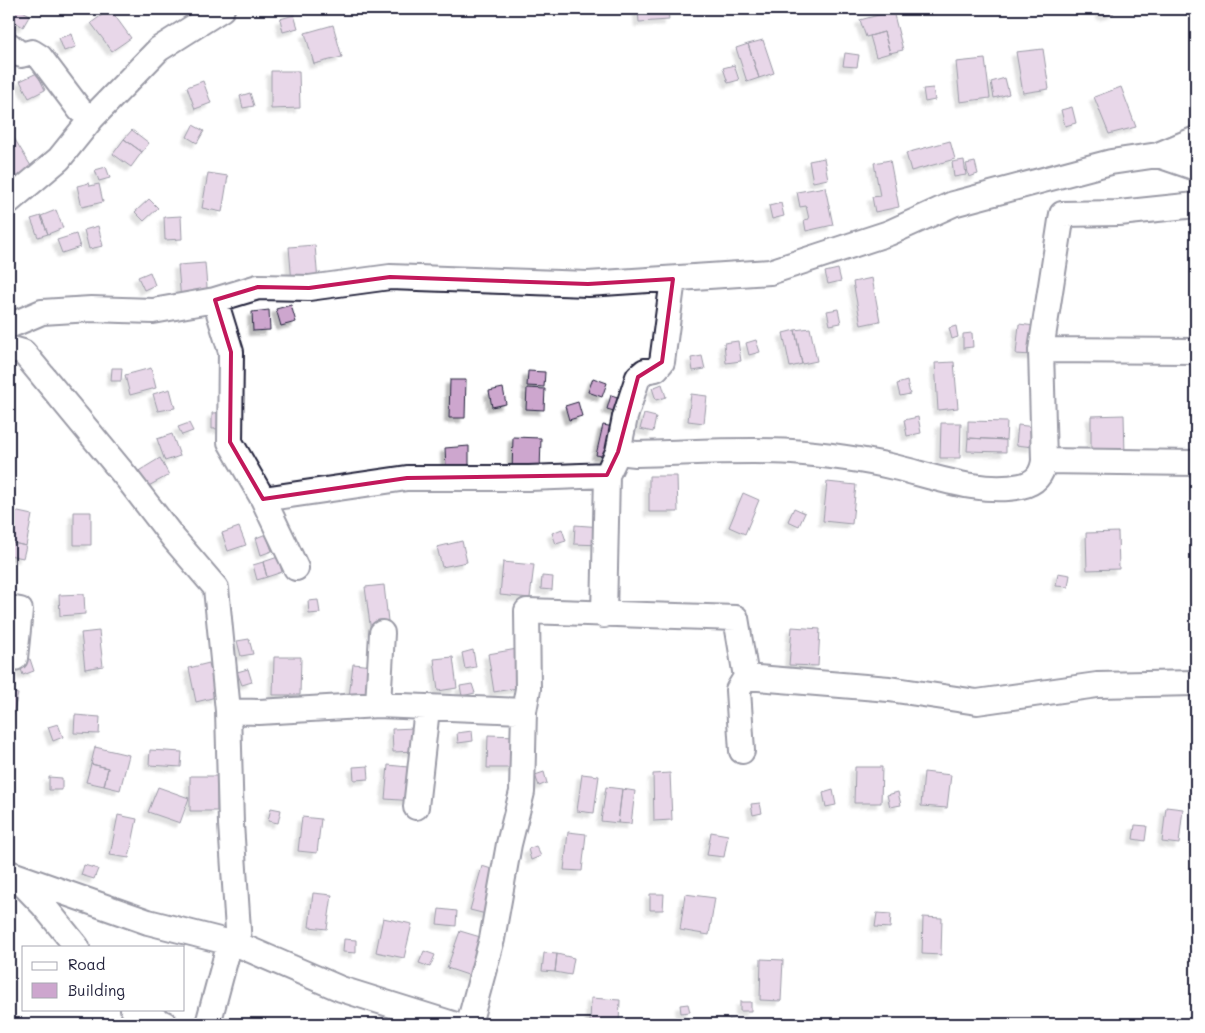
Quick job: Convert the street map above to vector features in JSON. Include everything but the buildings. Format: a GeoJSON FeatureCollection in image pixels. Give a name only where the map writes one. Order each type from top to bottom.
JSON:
{"type":"FeatureCollection","features":[{"type":"Feature","properties":{"kind":"street"},"geometry":{"type":"LineString","coordinates":[[9,201],[59,159],[92,118],[159,49],[222,9]]}},
{"type":"Feature","properties":{"kind":"street"},"geometry":{"type":"LineString","coordinates":[[9,46],[22,55],[32,52],[40,57],[80,110],[92,118]]}},
{"type":"Feature","properties":{"kind":"street"},"geometry":{"type":"LineString","coordinates":[[9,326],[42,312],[90,310],[153,311],[215,300],[258,287],[309,288],[390,277],[588,284],[770,272],[889,233],[953,204],[1111,162],[1158,155],[1196,139]]}},
{"type":"Feature","properties":{"kind":"street"},"geometry":{"type":"LineString","coordinates":[[1158,155],[1196,168]]}},
{"type":"Feature","properties":{"kind":"street"},"geometry":{"type":"LineString","coordinates":[[618,452],[636,454],[792,452],[892,466],[946,481],[995,488],[1020,486],[1035,481],[1043,469],[1044,460],[1041,350],[1062,214],[1119,213],[1196,205]]}},
{"type":"Feature","properties":{"kind":"street"},"geometry":{"type":"LineString","coordinates":[[604,615],[607,475],[618,452],[625,417],[638,377],[645,371],[656,369],[662,362],[673,279]]}},
{"type":"Feature","properties":{"kind":"street"},"geometry":{"type":"LineString","coordinates":[[215,300],[231,352],[230,442],[263,499],[296,568]]}},
{"type":"Feature","properties":{"kind":"street"},"geometry":{"type":"LineString","coordinates":[[9,348],[23,352],[127,478],[174,540],[216,588],[228,710],[235,944],[208,1024]]}},
{"type":"Feature","properties":{"kind":"street"},"geometry":{"type":"LineString","coordinates":[[1041,350],[1196,351]]}},
{"type":"Feature","properties":{"kind":"street"},"geometry":{"type":"LineString","coordinates":[[1044,460],[1196,463]]}},
{"type":"Feature","properties":{"kind":"street"},"geometry":{"type":"LineString","coordinates":[[263,499],[407,478],[538,478],[607,475]]}},
{"type":"Feature","properties":{"kind":"street"},"geometry":{"type":"LineString","coordinates":[[9,608],[20,610],[15,658]]}},
{"type":"Feature","properties":{"kind":"street"},"geometry":{"type":"LineString","coordinates":[[469,1024],[492,939],[509,844],[522,792],[524,711],[528,689],[526,611],[736,618],[746,677],[738,690],[742,751]]}},
{"type":"Feature","properties":{"kind":"street"},"geometry":{"type":"LineString","coordinates":[[378,706],[382,633]]}},
{"type":"Feature","properties":{"kind":"street"},"geometry":{"type":"LineString","coordinates":[[746,677],[897,690],[977,702],[1097,685],[1196,682]]}},
{"type":"Feature","properties":{"kind":"street"},"geometry":{"type":"LineString","coordinates":[[228,710],[259,712],[378,706],[524,711]]}},
{"type":"Feature","properties":{"kind":"street"},"geometry":{"type":"LineString","coordinates":[[416,807],[427,709]]}},
{"type":"Feature","properties":{"kind":"street"},"geometry":{"type":"LineString","coordinates":[[11,874],[148,922],[235,944],[341,989],[453,1024]]}},
{"type":"Feature","properties":{"kind":"street"},"geometry":{"type":"LineString","coordinates":[[11,874],[43,905],[76,946]]}},
{"type":"Feature","properties":{"kind":"street"},"geometry":{"type":"LineString","coordinates":[[136,1010],[165,1024]]}},
{"type":"Feature","properties":{"kind":"highlighted area"},"geometry":{"type":"Polygon","coordinates":[[[390,277],[588,284],[673,279],[662,362],[638,377],[618,452],[607,475],[407,478],[263,499],[230,442],[231,352],[215,300],[258,287],[309,288],[390,277]]]}}]}
